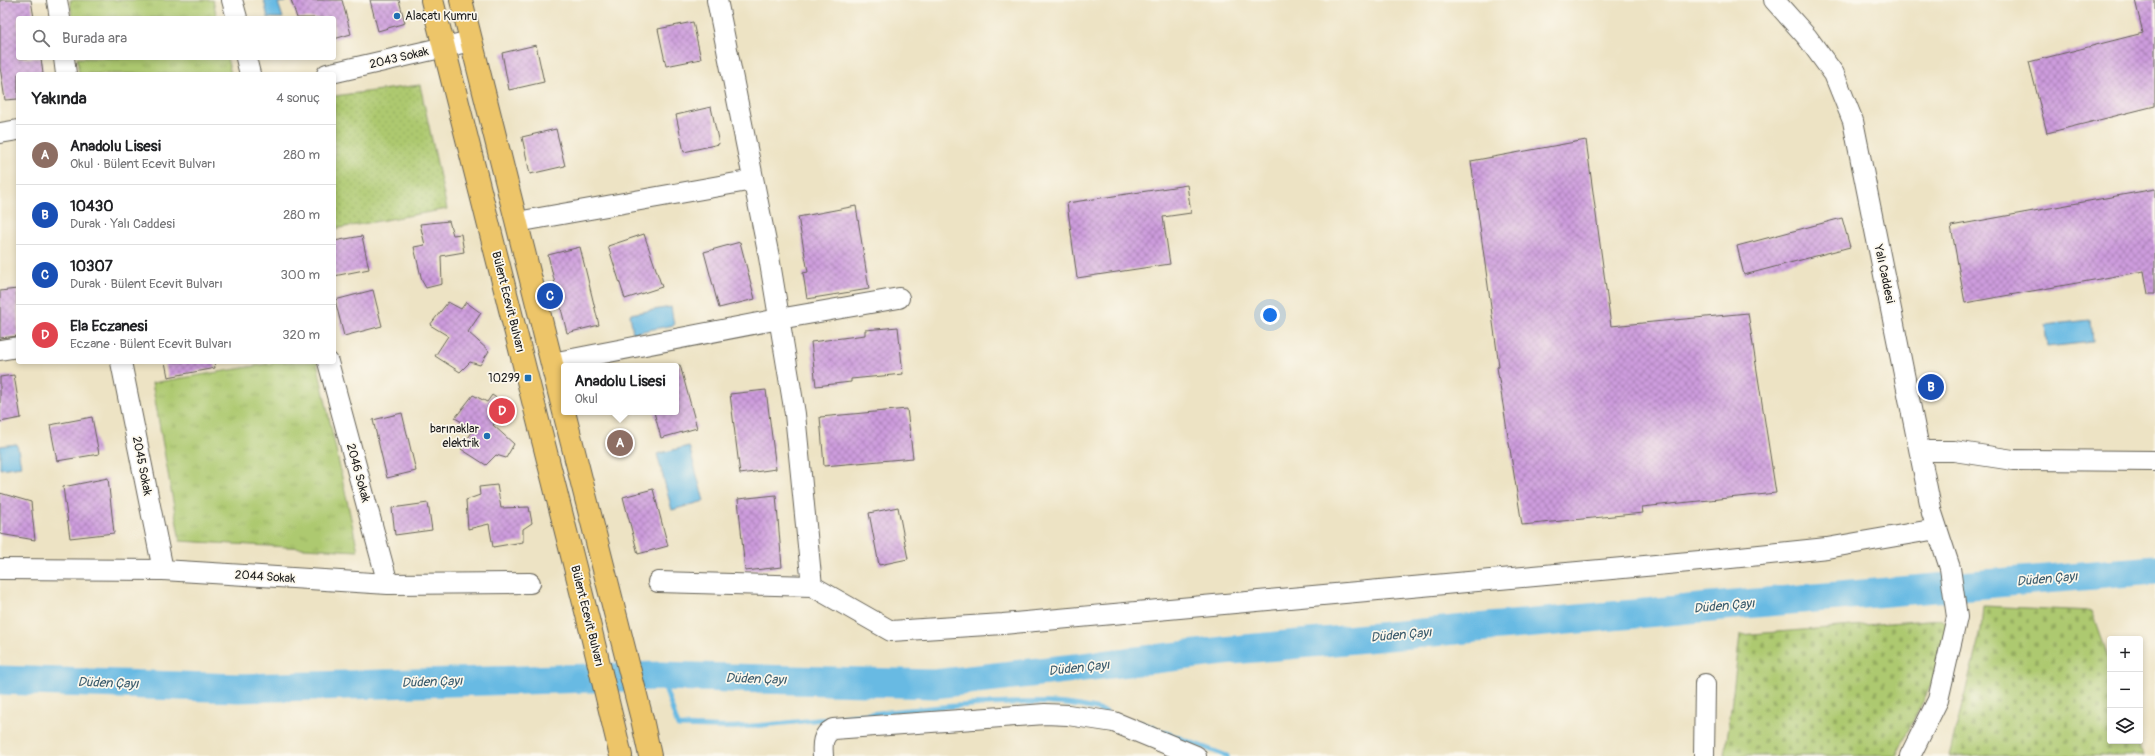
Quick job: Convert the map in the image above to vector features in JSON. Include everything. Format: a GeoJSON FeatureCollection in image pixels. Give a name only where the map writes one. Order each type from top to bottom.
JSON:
{"type":"FeatureCollection","features":[{"type":"Feature","properties":{"kind":"main road","name":"Bülent Ecevit Bulvarı"},"geometry":{"type":"LineString","coordinates":[[432,0],[588,618],[621,756]]}},
{"type":"Feature","properties":{"kind":"main road"},"geometry":{"type":"LineString","coordinates":[[460,0],[561,400]]}},
{"type":"Feature","properties":{"kind":"main road"},"geometry":{"type":"LineString","coordinates":[[565,415],[642,719],[650,756]]}},
{"type":"Feature","properties":{"kind":"street"},"geometry":{"type":"LineString","coordinates":[[57,0],[60,16]]}},
{"type":"Feature","properties":{"kind":"street"},"geometry":{"type":"LineString","coordinates":[[232,0],[236,16]]}},
{"type":"Feature","properties":{"kind":"street"},"geometry":{"type":"LineString","coordinates":[[717,0],[753,180],[779,318],[795,414],[812,586]]}},
{"type":"Feature","properties":{"kind":"street","name":"Yalı Caddesi"},"geometry":{"type":"LineString","coordinates":[[1774,0],[1807,37],[1834,74],[1853,121],[1920,451],[1937,529],[1950,568],[1957,618],[1938,700],[1910,756]]}},
{"type":"Feature","properties":{"kind":"street","name":"2043 Sokak"},"geometry":{"type":"LineString","coordinates":[[336,72],[471,41]]}},
{"type":"Feature","properties":{"kind":"street"},"geometry":{"type":"LineString","coordinates":[[64,60],[66,72]]}},
{"type":"Feature","properties":{"kind":"street"},"geometry":{"type":"LineString","coordinates":[[246,60],[250,72]]}},
{"type":"Feature","properties":{"kind":"street"},"geometry":{"type":"LineString","coordinates":[[0,133],[16,130]]}},
{"type":"Feature","properties":{"kind":"street"},"geometry":{"type":"LineString","coordinates":[[516,222],[753,180]]}},
{"type":"Feature","properties":{"kind":"street"},"geometry":{"type":"LineString","coordinates":[[552,363],[779,318],[899,298]]}},
{"type":"Feature","properties":{"kind":"street"},"geometry":{"type":"LineString","coordinates":[[0,350],[16,346]]}},
{"type":"Feature","properties":{"kind":"street","name":"2045 Sokak"},"geometry":{"type":"LineString","coordinates":[[121,364],[163,570]]}},
{"type":"Feature","properties":{"kind":"street","name":"2046 Sokak"},"geometry":{"type":"LineString","coordinates":[[329,364],[388,584]]}},
{"type":"Feature","properties":{"kind":"street"},"geometry":{"type":"LineString","coordinates":[[1920,451],[1954,451],[2013,460],[2155,461]]}},
{"type":"Feature","properties":{"kind":"street"},"geometry":{"type":"LineString","coordinates":[[658,582],[812,586],[891,631],[1003,624],[1718,559],[1827,548],[1937,529]]}},
{"type":"Feature","properties":{"kind":"street","name":"2044 Sokak"},"geometry":{"type":"LineString","coordinates":[[0,569],[163,570],[388,584],[530,583]]}},
{"type":"Feature","properties":{"kind":"street"},"geometry":{"type":"LineString","coordinates":[[1704,756],[1705,684]]}},
{"type":"Feature","properties":{"kind":"street"},"geometry":{"type":"LineString","coordinates":[[823,756],[822,742],[827,732],[834,729],[1044,714],[1114,722],[1196,756]]}},
{"type":"Feature","properties":{"kind":"green space"},"geometry":{"type":"Polygon","coordinates":[[[70,0],[213,0],[217,16],[72,16],[70,0]]]}},
{"type":"Feature","properties":{"kind":"green space"},"geometry":{"type":"Polygon","coordinates":[[[77,60],[228,60],[230,72],[79,72],[77,60]]]}},
{"type":"Feature","properties":{"kind":"green space"},"geometry":{"type":"Polygon","coordinates":[[[420,85],[447,209],[336,229],[336,96],[420,85]]]}},
{"type":"Feature","properties":{"kind":"green space"},"geometry":{"type":"Polygon","coordinates":[[[267,364],[317,364],[358,551],[180,541],[152,383],[267,364]]]}},
{"type":"Feature","properties":{"kind":"green space"},"geometry":{"type":"Polygon","coordinates":[[[1983,606],[2092,611],[2107,654],[2107,744],[2139,744],[2143,756],[1949,756],[1981,630],[1983,606]]]}},
{"type":"Feature","properties":{"kind":"green space"},"geometry":{"type":"Polygon","coordinates":[[[1940,619],[1950,626],[1933,681],[1896,756],[1725,756],[1740,635],[1940,619]]]}},
{"type":"Feature","properties":{"kind":"water"},"geometry":{"type":"Polygon","coordinates":[[[264,0],[285,0],[286,2],[278,3],[282,16],[268,16],[264,0]]]}},
{"type":"Feature","properties":{"kind":"water"},"geometry":{"type":"Polygon","coordinates":[[[671,307],[674,325],[633,333],[630,314],[671,307]]]}},
{"type":"Feature","properties":{"kind":"water"},"geometry":{"type":"Polygon","coordinates":[[[2090,320],[2092,342],[2047,347],[2045,325],[2090,320]]]}},
{"type":"Feature","properties":{"kind":"water"},"geometry":{"type":"Polygon","coordinates":[[[17,444],[21,466],[0,469],[0,446],[17,444]]]}},
{"type":"Feature","properties":{"kind":"water"},"geometry":{"type":"Polygon","coordinates":[[[689,446],[704,501],[672,510],[657,454],[689,446]]]}},
{"type":"Feature","properties":{"kind":"building"},"geometry":{"type":"Polygon","coordinates":[[[0,0],[31,0],[34,16],[16,16],[16,60],[41,60],[43,72],[16,72],[16,99],[5,100],[0,67],[0,0]]]}},
{"type":"Feature","properties":{"kind":"building"},"geometry":{"type":"Polygon","coordinates":[[[291,0],[342,0],[351,34],[336,38],[336,16],[296,16],[291,0]]]}},
{"type":"Feature","properties":{"kind":"building"},"geometry":{"type":"Polygon","coordinates":[[[370,0],[399,0],[405,23],[378,31],[370,0]]]}},
{"type":"Feature","properties":{"kind":"building"},"geometry":{"type":"Polygon","coordinates":[[[2135,0],[2155,0],[2155,106],[2047,133],[2029,62],[2143,33],[2135,0]]]}},
{"type":"Feature","properties":{"kind":"building"},"geometry":{"type":"Polygon","coordinates":[[[693,22],[701,59],[666,66],[658,29],[693,22]]]}},
{"type":"Feature","properties":{"kind":"building"},"geometry":{"type":"Polygon","coordinates":[[[536,45],[544,82],[509,90],[502,53],[536,45]]]}},
{"type":"Feature","properties":{"kind":"building"},"geometry":{"type":"Polygon","coordinates":[[[711,107],[719,144],[684,152],[676,115],[711,107]]]}},
{"type":"Feature","properties":{"kind":"building"},"geometry":{"type":"Polygon","coordinates":[[[556,129],[565,166],[530,174],[522,137],[556,129]]]}},
{"type":"Feature","properties":{"kind":"building"},"geometry":{"type":"Polygon","coordinates":[[[1586,140],[1611,326],[1748,313],[1776,493],[1642,507],[1643,513],[1522,525],[1497,367],[1499,366],[1471,161],[1586,140]]]}},
{"type":"Feature","properties":{"kind":"building"},"geometry":{"type":"Polygon","coordinates":[[[1187,185],[1191,213],[1163,217],[1170,264],[1077,278],[1067,203],[1187,185]]]}},
{"type":"Feature","properties":{"kind":"building"},"geometry":{"type":"Polygon","coordinates":[[[2155,189],[2155,294],[2148,294],[2144,271],[1965,303],[1951,226],[2155,189]]]}},
{"type":"Feature","properties":{"kind":"building"},"geometry":{"type":"Polygon","coordinates":[[[856,206],[869,289],[807,299],[803,273],[808,272],[798,217],[856,206]]]}},
{"type":"Feature","properties":{"kind":"building"},"geometry":{"type":"Polygon","coordinates":[[[1842,218],[1850,247],[1744,275],[1737,246],[1842,218]]]}},
{"type":"Feature","properties":{"kind":"building"},"geometry":{"type":"Polygon","coordinates":[[[449,221],[453,235],[461,234],[464,252],[441,256],[442,284],[426,288],[422,281],[414,247],[425,245],[420,224],[449,221]]]}},
{"type":"Feature","properties":{"kind":"building"},"geometry":{"type":"Polygon","coordinates":[[[644,234],[662,287],[625,299],[608,246],[644,234]]]}},
{"type":"Feature","properties":{"kind":"building"},"geometry":{"type":"Polygon","coordinates":[[[362,236],[369,269],[336,276],[336,241],[362,236]]]}},
{"type":"Feature","properties":{"kind":"building"},"geometry":{"type":"Polygon","coordinates":[[[740,242],[755,299],[719,308],[704,252],[740,242]]]}},
{"type":"Feature","properties":{"kind":"building"},"geometry":{"type":"Polygon","coordinates":[[[580,247],[599,325],[567,333],[548,255],[580,247]]]}},
{"type":"Feature","properties":{"kind":"building"},"geometry":{"type":"Polygon","coordinates":[[[16,289],[16,336],[0,338],[0,291],[16,289]]]}},
{"type":"Feature","properties":{"kind":"building"},"geometry":{"type":"Polygon","coordinates":[[[373,290],[382,326],[344,336],[336,300],[373,290]]]}},
{"type":"Feature","properties":{"kind":"building"},"geometry":{"type":"Polygon","coordinates":[[[448,302],[461,309],[466,302],[481,313],[468,332],[489,351],[480,365],[470,362],[460,372],[435,356],[448,336],[430,325],[448,302]]]}},
{"type":"Feature","properties":{"kind":"building"},"geometry":{"type":"Polygon","coordinates":[[[898,327],[903,374],[851,379],[851,382],[816,386],[811,342],[865,335],[865,330],[898,327]]]}},
{"type":"Feature","properties":{"kind":"building"},"geometry":{"type":"Polygon","coordinates":[[[165,364],[214,364],[215,368],[168,377],[165,364]]]}},
{"type":"Feature","properties":{"kind":"building"},"geometry":{"type":"Polygon","coordinates":[[[680,365],[697,428],[661,438],[655,415],[679,415],[680,365]]]}},
{"type":"Feature","properties":{"kind":"building"},"geometry":{"type":"Polygon","coordinates":[[[14,375],[21,418],[0,422],[0,377],[14,375]]]}},
{"type":"Feature","properties":{"kind":"building"},"geometry":{"type":"Polygon","coordinates":[[[766,390],[776,469],[740,474],[730,394],[766,390]]]}},
{"type":"Feature","properties":{"kind":"building","name":"barınaklar elektrik"},"geometry":{"type":"Polygon","coordinates":[[[473,395],[487,402],[492,395],[507,405],[493,425],[514,444],[506,458],[496,455],[486,465],[461,449],[474,429],[455,418],[473,395]]]}},
{"type":"Feature","properties":{"kind":"building"},"geometry":{"type":"Polygon","coordinates":[[[907,409],[913,458],[824,466],[820,417],[907,409]]]}},
{"type":"Feature","properties":{"kind":"building"},"geometry":{"type":"Polygon","coordinates":[[[402,413],[416,471],[387,478],[373,420],[402,413]]]}},
{"type":"Feature","properties":{"kind":"building"},"geometry":{"type":"Polygon","coordinates":[[[92,417],[99,454],[57,461],[50,425],[92,417]]]}},
{"type":"Feature","properties":{"kind":"building"},"geometry":{"type":"Polygon","coordinates":[[[108,478],[114,533],[70,538],[63,487],[108,478]]]}},
{"type":"Feature","properties":{"kind":"building"},"geometry":{"type":"Polygon","coordinates":[[[497,485],[501,508],[529,507],[532,523],[523,529],[523,542],[493,547],[489,524],[468,529],[466,500],[480,495],[479,487],[497,485]]]}},
{"type":"Feature","properties":{"kind":"building"},"geometry":{"type":"Polygon","coordinates":[[[653,489],[668,546],[638,554],[623,497],[653,489]]]}},
{"type":"Feature","properties":{"kind":"building"},"geometry":{"type":"Polygon","coordinates":[[[0,493],[31,502],[35,540],[0,534],[0,493]]]}},
{"type":"Feature","properties":{"kind":"building"},"geometry":{"type":"Polygon","coordinates":[[[776,495],[782,567],[745,571],[738,499],[776,495]]]}},
{"type":"Feature","properties":{"kind":"building"},"geometry":{"type":"Polygon","coordinates":[[[428,503],[432,530],[395,535],[392,508],[428,503]]]}},
{"type":"Feature","properties":{"kind":"building"},"geometry":{"type":"Polygon","coordinates":[[[898,507],[908,559],[879,565],[869,513],[898,507]]]}},
{"type":"Feature","properties":{"kind":"waterway","name":"Düden Çayı"},"geometry":{"type":"LineString","coordinates":[[0,680],[239,688],[661,676],[934,684],[1233,650],[1778,601],[2155,570]]}},
{"type":"Feature","properties":{"kind":"waterway"},"geometry":{"type":"LineString","coordinates":[[661,676],[678,726],[738,727],[942,707],[1039,702],[1073,705],[1106,712]]}},
{"type":"Feature","properties":{"kind":"waterway"},"geometry":{"type":"LineString","coordinates":[[1140,723],[1227,756]]}},
{"type":"Feature","properties":{"kind":"place","name":"Alaçatı Kumru"},"geometry":{"type":"Point","coordinates":[397,16]}},
{"type":"Feature","properties":{"kind":"place","name":"10307"},"geometry":{"type":"Point","coordinates":[550,296]}},
{"type":"Feature","properties":{"kind":"place","name":"10299"},"geometry":{"type":"Point","coordinates":[528,378]}},
{"type":"Feature","properties":{"kind":"place","name":"10430"},"geometry":{"type":"Point","coordinates":[1931,387]}},
{"type":"Feature","properties":{"kind":"place","name":"Ela Eczanesi"},"geometry":{"type":"Point","coordinates":[502,411]}},
{"type":"Feature","properties":{"kind":"place","name":"barınaklar elektrik"},"geometry":{"type":"Point","coordinates":[487,436]}},
{"type":"Feature","properties":{"kind":"place","name":"Anadolu Lisesi"},"geometry":{"type":"Point","coordinates":[620,443]}}]}
